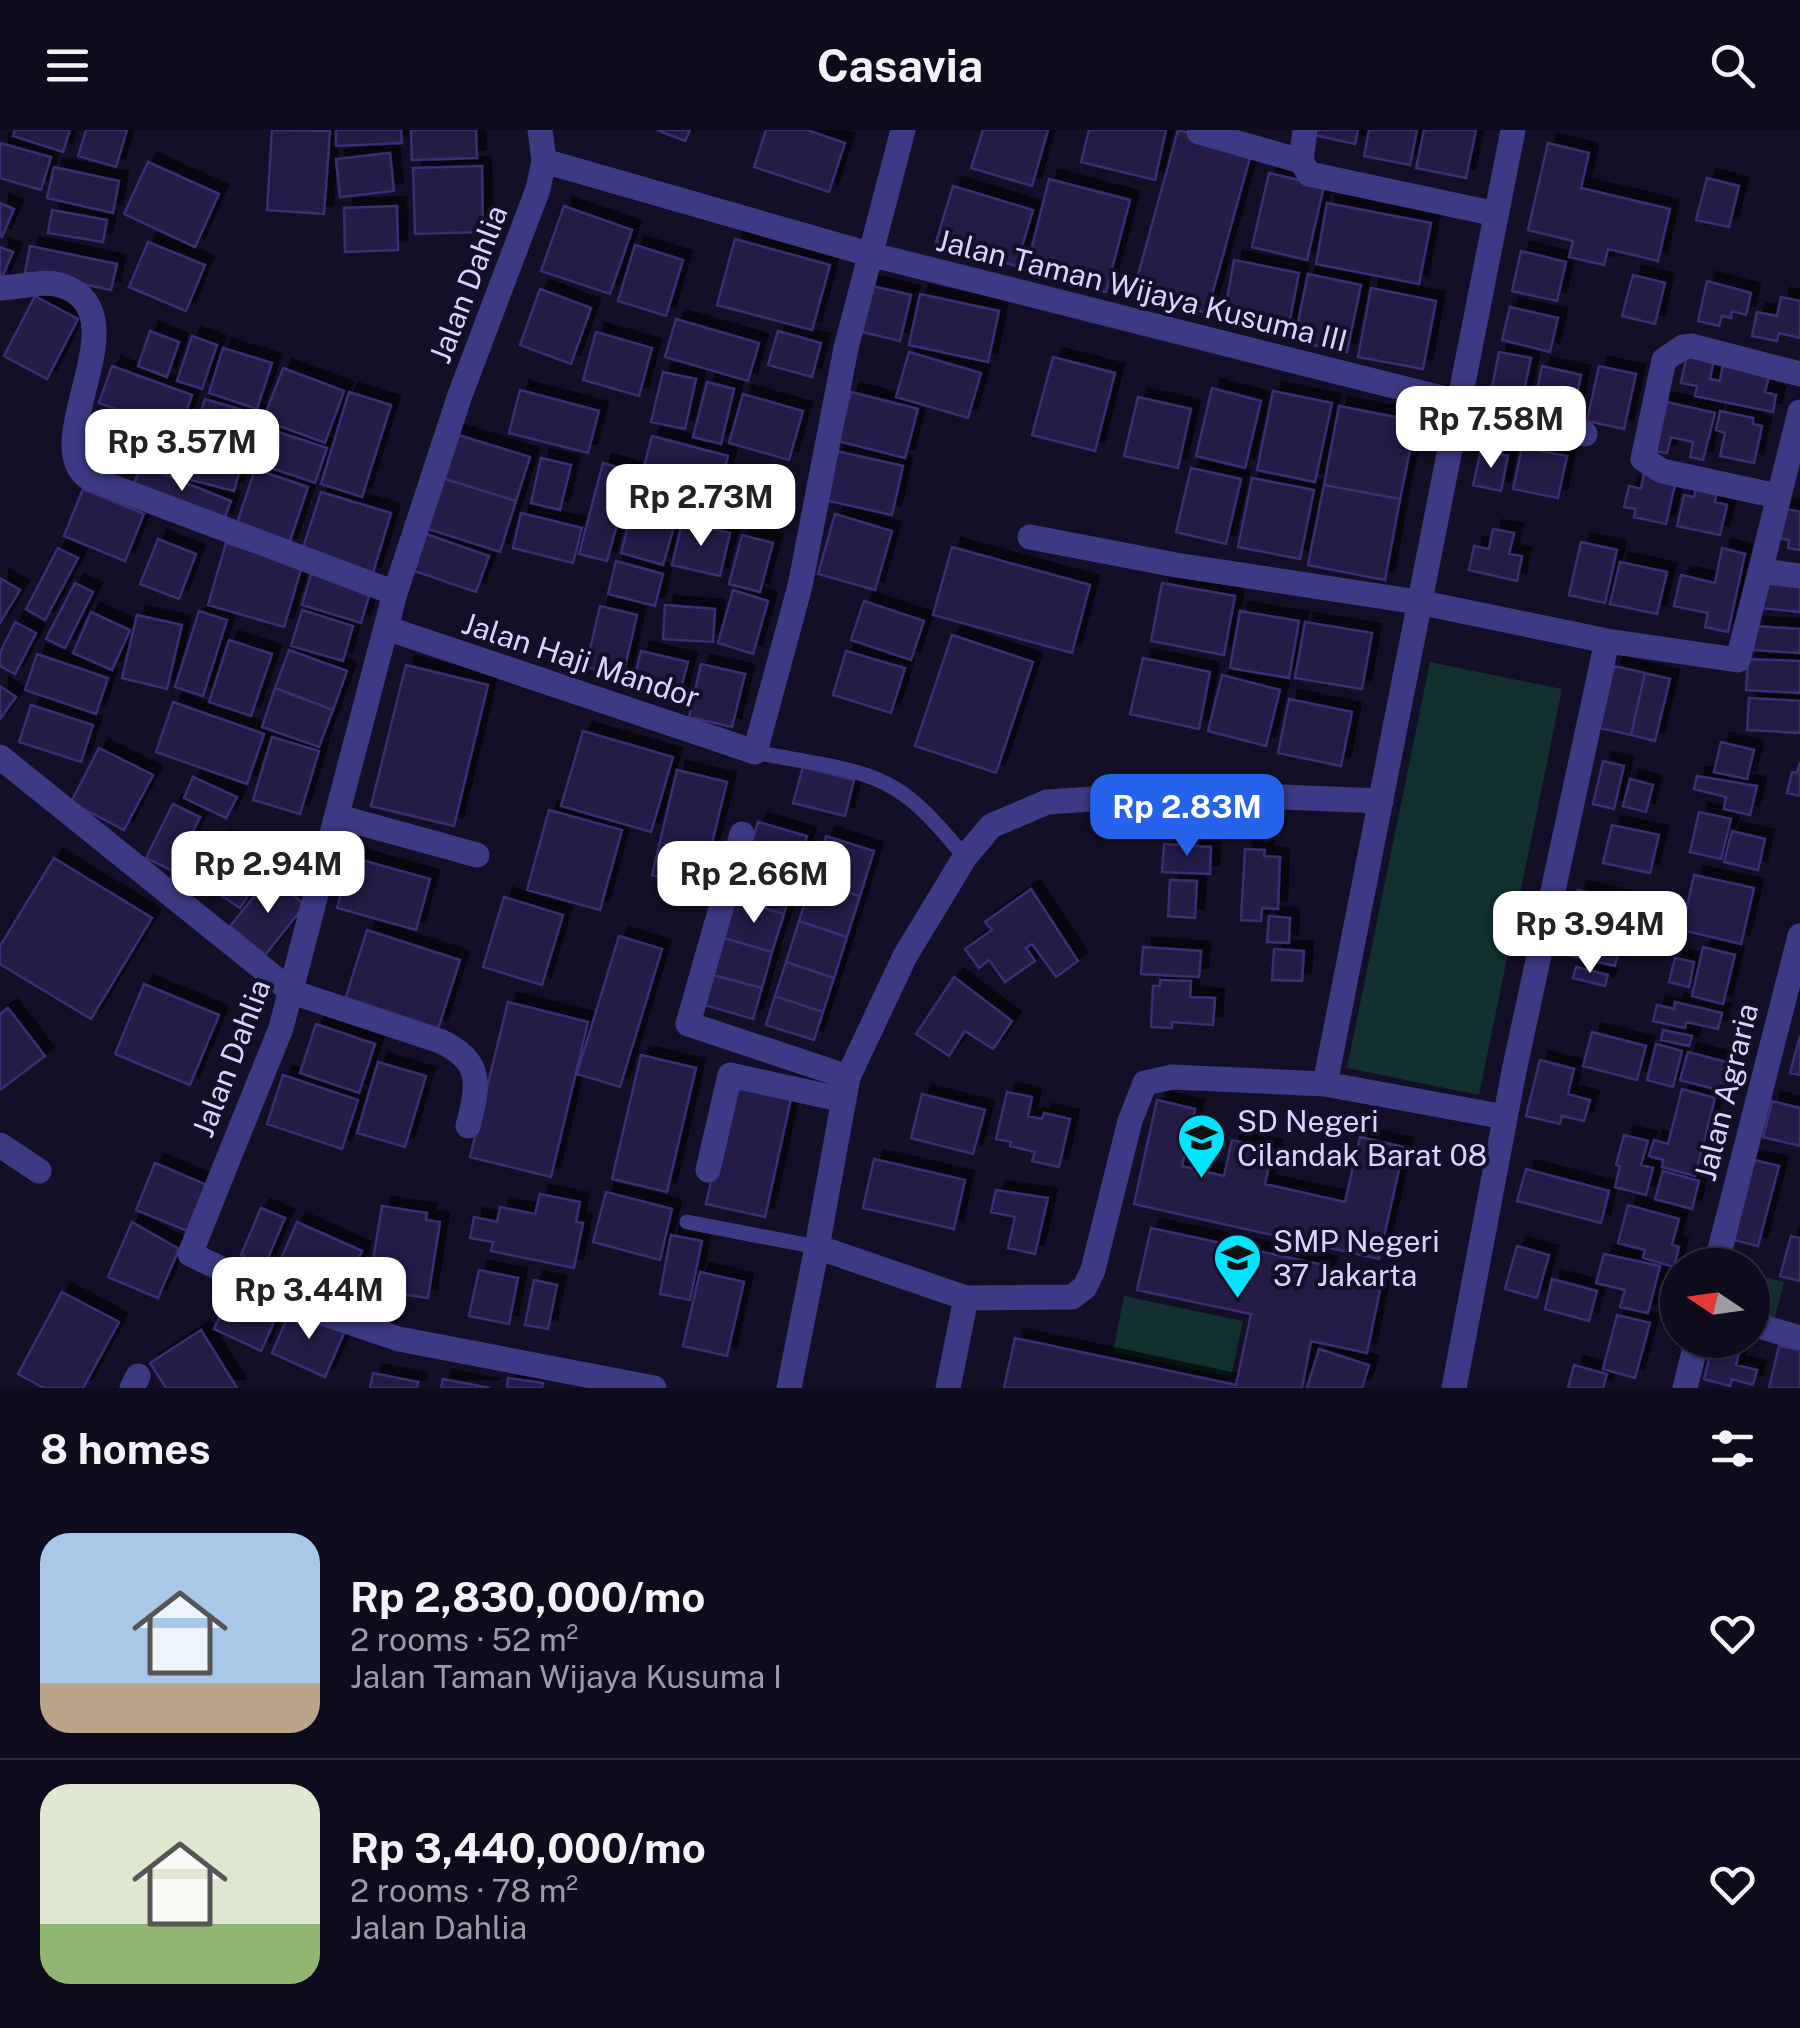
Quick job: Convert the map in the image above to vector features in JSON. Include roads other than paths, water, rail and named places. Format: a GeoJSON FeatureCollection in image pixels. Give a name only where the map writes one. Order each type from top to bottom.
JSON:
{"type":"FeatureCollection","features":[{"type":"Feature","properties":{"kind":"street","name":"Jalan Dahlia"},"geometry":{"type":"LineString","coordinates":[[540,130],[544,161],[538,189],[460,395],[396,593],[281,1028],[190,1254],[296,1304],[399,1339],[654,1388]]}},
{"type":"Feature","properties":{"kind":"street"},"geometry":{"type":"LineString","coordinates":[[755,752],[800,586],[846,348],[903,130]]}},
{"type":"Feature","properties":{"kind":"street"},"geometry":{"type":"LineString","coordinates":[[1305,130],[1301,161],[1309,174],[1496,214]]}},
{"type":"Feature","properties":{"kind":"street"},"geometry":{"type":"LineString","coordinates":[[1325,1084],[1513,130]]}},
{"type":"Feature","properties":{"kind":"street"},"geometry":{"type":"LineString","coordinates":[[1199,132],[1301,161]]}},
{"type":"Feature","properties":{"kind":"street","name":"Jalan Taman Wijaya Kusuma III"},"geometry":{"type":"LineString","coordinates":[[544,161],[869,254],[1585,434]]}},
{"type":"Feature","properties":{"kind":"street"},"geometry":{"type":"LineString","coordinates":[[0,288],[50,283],[62,286],[90,309],[94,335],[74,452],[80,472],[396,593]]}},
{"type":"Feature","properties":{"kind":"street"},"geometry":{"type":"LineString","coordinates":[[1777,496],[1662,470],[1643,459],[1664,360],[1683,347],[1800,374]]}},
{"type":"Feature","properties":{"kind":"street"},"geometry":{"type":"LineString","coordinates":[[1030,537],[1418,602],[1607,641],[1738,660],[1800,412]]}},
{"type":"Feature","properties":{"kind":"street"},"geometry":{"type":"LineString","coordinates":[[1761,571],[1800,576]]}},
{"type":"Feature","properties":{"kind":"street","name":"Jalan Haji Mandor"},"geometry":{"type":"LineString","coordinates":[[386,628],[755,752]]}},
{"type":"Feature","properties":{"kind":"street"},"geometry":{"type":"LineString","coordinates":[[1454,1388],[1505,1117],[1607,641]]}},
{"type":"Feature","properties":{"kind":"street"},"geometry":{"type":"LineString","coordinates":[[0,757],[292,992],[440,1040],[462,1051],[475,1078],[468,1126]]}},
{"type":"Feature","properties":{"kind":"street"},"geometry":{"type":"LineString","coordinates":[[789,1388],[846,1088],[905,956],[965,858],[991,826],[1047,802],[1182,793],[1381,802]]}},
{"type":"Feature","properties":{"kind":"street"},"geometry":{"type":"LineString","coordinates":[[339,816],[477,855]]}},
{"type":"Feature","properties":{"kind":"street"},"geometry":{"type":"LineString","coordinates":[[742,834],[688,1024],[846,1088]]}},
{"type":"Feature","properties":{"kind":"street","name":"Jalan Agraria"},"geometry":{"type":"LineString","coordinates":[[1720,1248],[1800,936]]}},
{"type":"Feature","properties":{"kind":"street"},"geometry":{"type":"LineString","coordinates":[[708,1170],[730,1075],[846,1088]]}},
{"type":"Feature","properties":{"kind":"street"},"geometry":{"type":"LineString","coordinates":[[817,1247],[966,1298],[1072,1298],[1085,1287],[1093,1270],[1133,1109],[1145,1084],[1172,1077],[1325,1084],[1505,1117]]}},
{"type":"Feature","properties":{"kind":"street"},"geometry":{"type":"LineString","coordinates":[[0,1145],[39,1171]]}},
{"type":"Feature","properties":{"kind":"street"},"geometry":{"type":"LineString","coordinates":[[948,1388],[966,1298]]}},
{"type":"Feature","properties":{"kind":"street"},"geometry":{"type":"LineString","coordinates":[[1770,1329],[1800,1338]]}},
{"type":"Feature","properties":{"kind":"street"},"geometry":{"type":"LineString","coordinates":[[1685,1388],[1692,1358]]}},
{"type":"Feature","properties":{"kind":"lane"},"geometry":{"type":"LineString","coordinates":[[755,752],[886,783],[916,803],[965,858]]}},
{"type":"Feature","properties":{"kind":"lane"},"geometry":{"type":"LineString","coordinates":[[687,1222],[817,1247]]}},
{"type":"Feature","properties":{"kind":"place","name":"SD Negeri Cilandak Barat 08"},"geometry":{"type":"Point","coordinates":[1202,1180]}},
{"type":"Feature","properties":{"kind":"place","name":"SMP Negeri 37 Jakarta"},"geometry":{"type":"Point","coordinates":[1238,1300]}}]}
